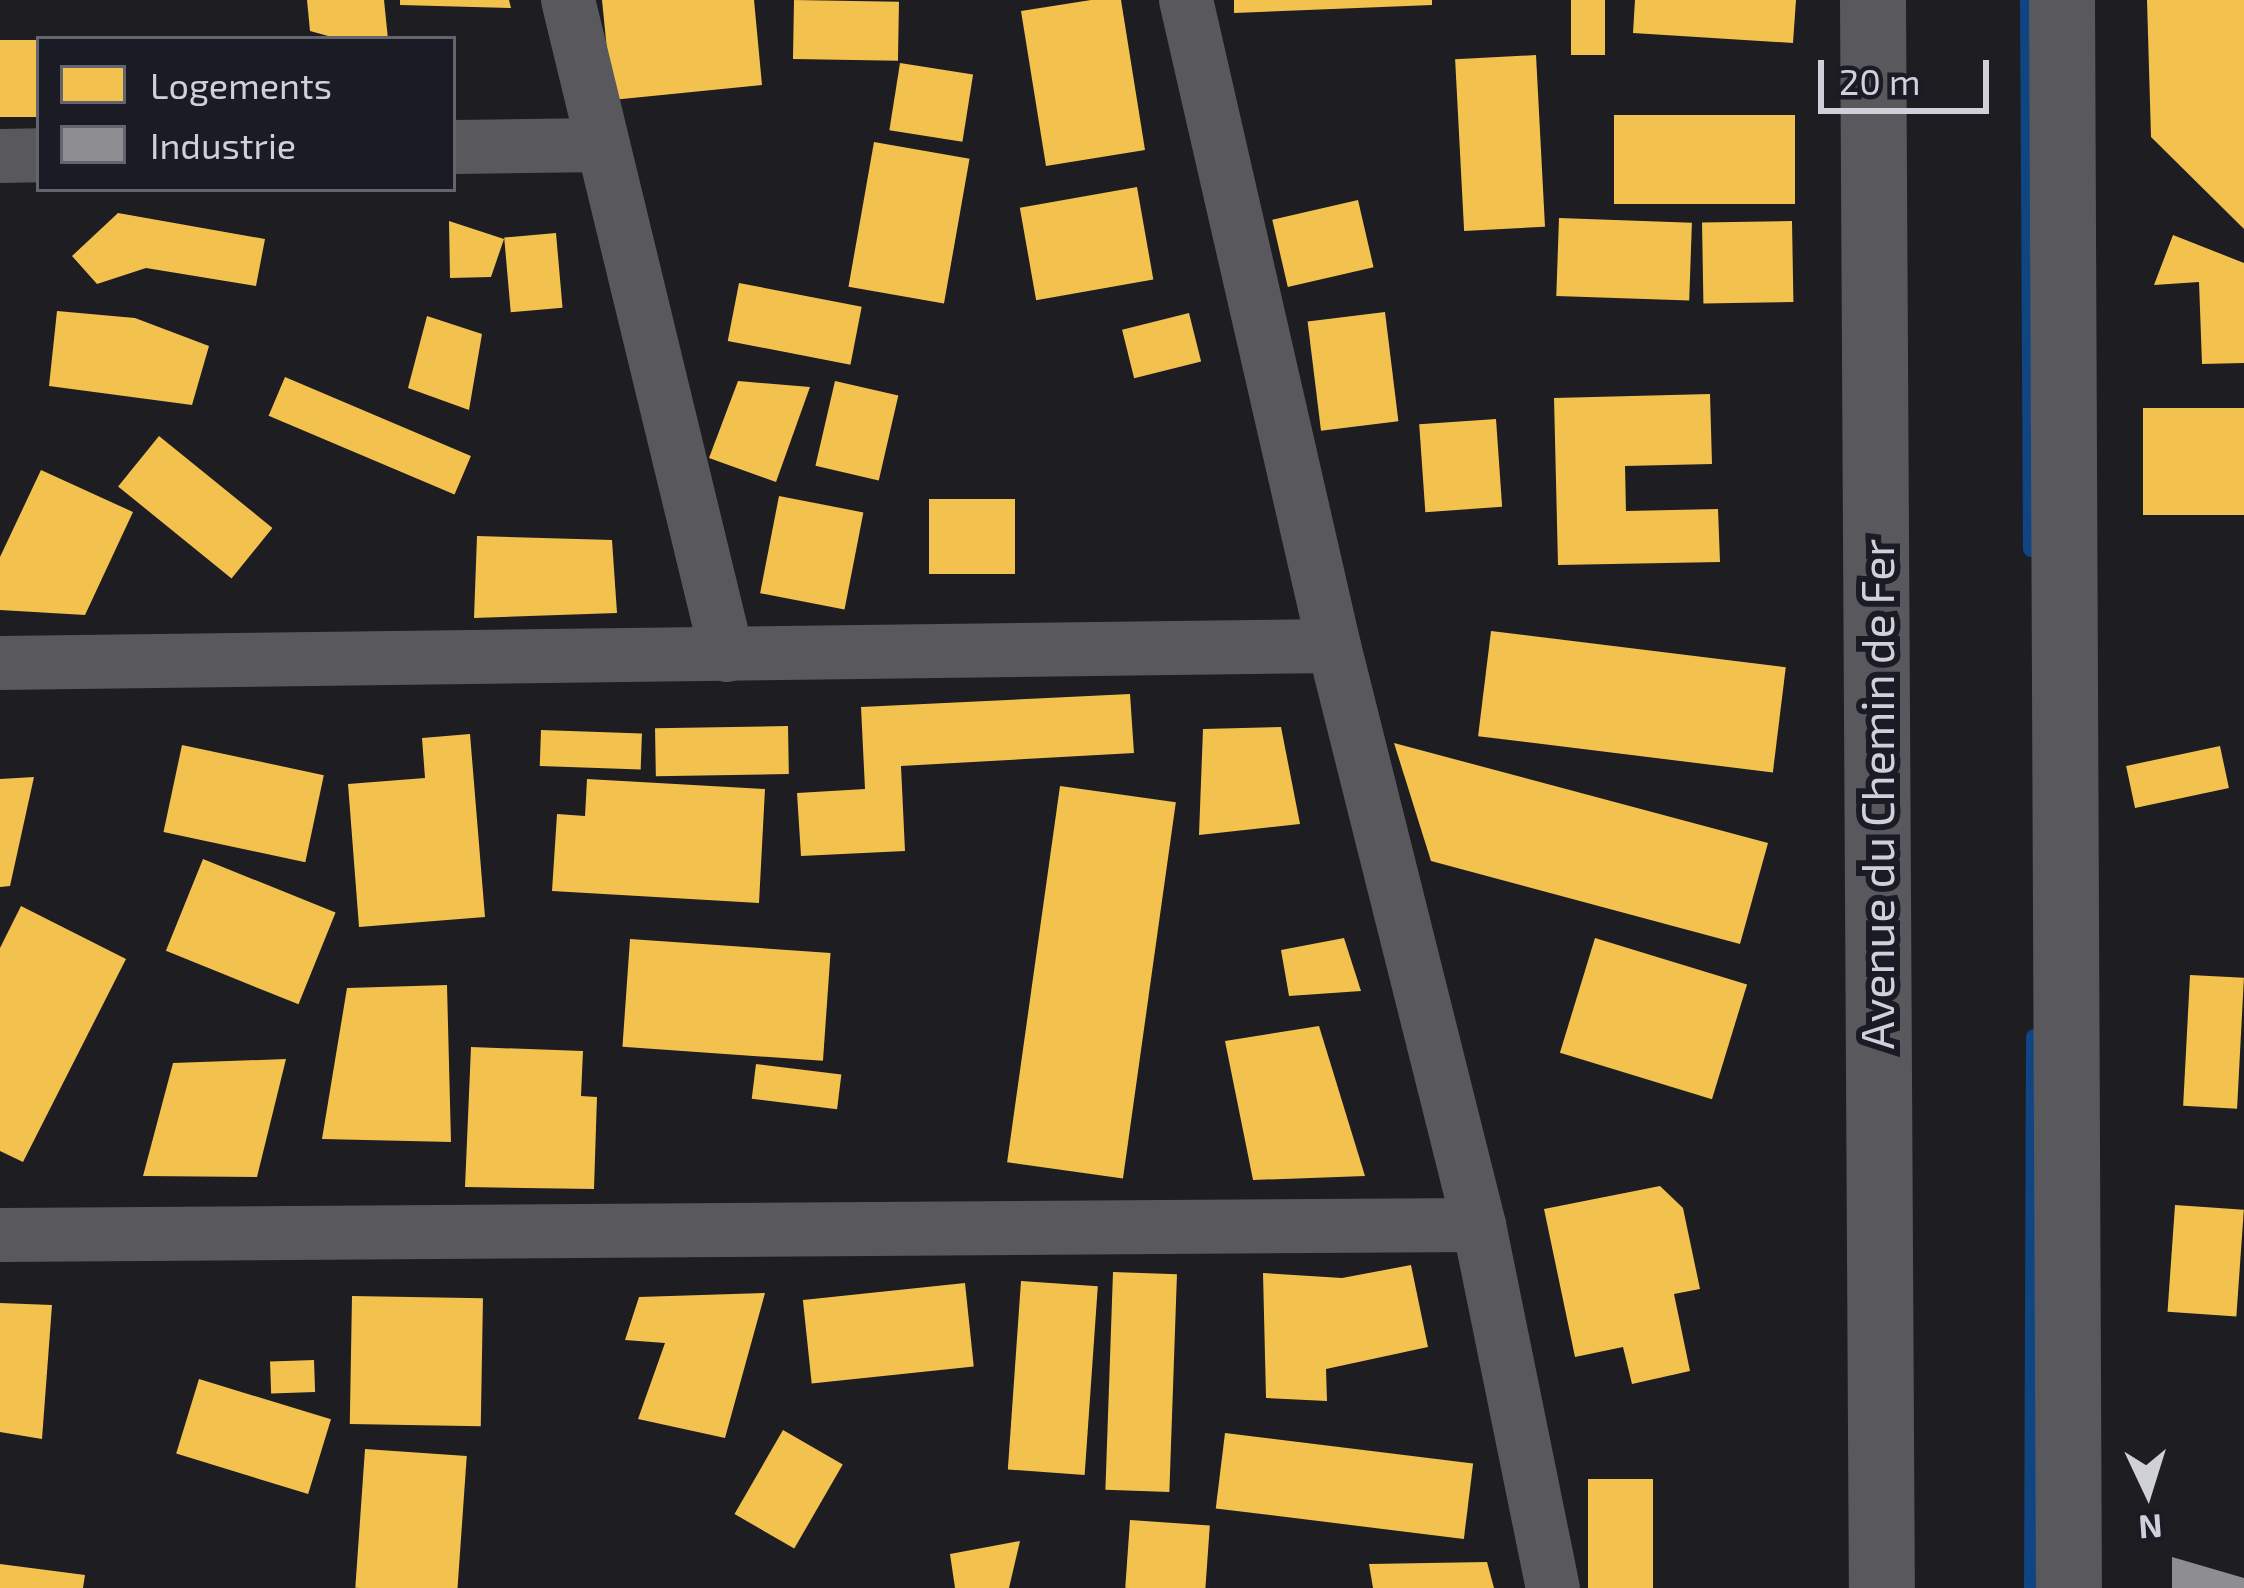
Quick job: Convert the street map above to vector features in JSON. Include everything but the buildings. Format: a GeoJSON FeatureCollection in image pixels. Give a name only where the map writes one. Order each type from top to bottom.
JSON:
{"type":"FeatureCollection","features":[{"type":"Feature","properties":{"kind":"main road","name":"Avenue du Chemin de Fer"},"geometry":{"type":"LineString","coordinates":[[1873,0],[1882,1588]]}},
{"type":"Feature","properties":{"kind":"main road"},"geometry":{"type":"LineString","coordinates":[[2062,0],[2069,1588]]}},
{"type":"Feature","properties":{"kind":"street"},"geometry":{"type":"LineString","coordinates":[[568,0],[727,655]]}},
{"type":"Feature","properties":{"kind":"street"},"geometry":{"type":"LineString","coordinates":[[1186,0],[1334,646],[1479,1225],[1553,1588]]}},
{"type":"Feature","properties":{"kind":"street"},"geometry":{"type":"LineString","coordinates":[[456,147],[603,145]]}},
{"type":"Feature","properties":{"kind":"street"},"geometry":{"type":"LineString","coordinates":[[0,156],[36,155]]}},
{"type":"Feature","properties":{"kind":"street"},"geometry":{"type":"LineString","coordinates":[[0,663],[1334,646]]}},
{"type":"Feature","properties":{"kind":"street"},"geometry":{"type":"LineString","coordinates":[[0,1235],[1479,1225]]}},
{"type":"Feature","properties":{"kind":"waterway"},"geometry":{"type":"LineString","coordinates":[[2028,0],[2031,549]]}},
{"type":"Feature","properties":{"kind":"waterway"},"geometry":{"type":"LineString","coordinates":[[2032,1588],[2034,1037]]}}]}
